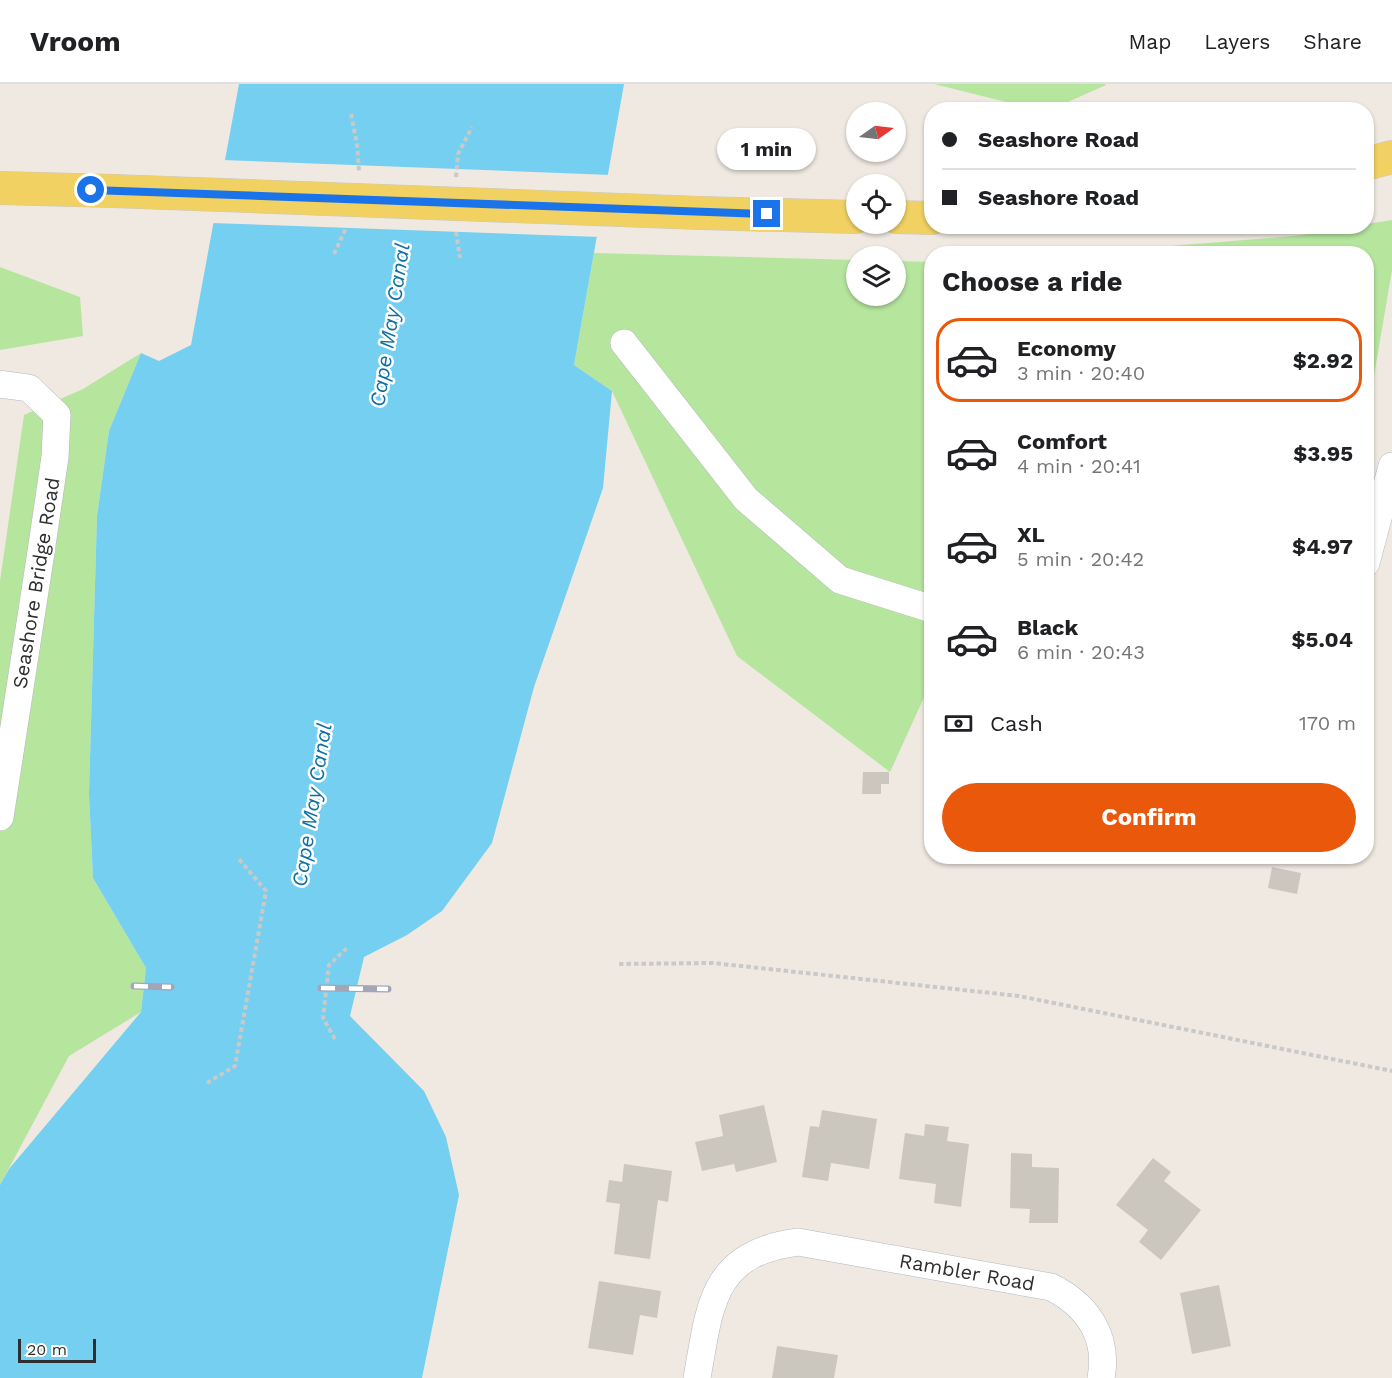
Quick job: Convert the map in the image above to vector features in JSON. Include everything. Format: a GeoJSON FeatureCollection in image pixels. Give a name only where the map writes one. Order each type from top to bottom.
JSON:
{"type":"FeatureCollection","features":[{"type":"Feature","properties":{"kind":"main road"},"geometry":{"type":"LineString","coordinates":[[1374,162],[1392,157]]}},
{"type":"Feature","properties":{"kind":"main road"},"geometry":{"type":"LineString","coordinates":[[0,188],[846,217]]}},
{"type":"Feature","properties":{"kind":"main road"},"geometry":{"type":"LineString","coordinates":[[906,218],[924,218]]}},
{"type":"Feature","properties":{"kind":"street"},"geometry":{"type":"LineString","coordinates":[[624,344],[746,499],[840,580],[924,606]]}},
{"type":"Feature","properties":{"kind":"street","name":"Seashore Bridge Road"},"geometry":{"type":"LineString","coordinates":[[0,384],[29,388],[57,415],[55,457],[0,817]]}},
{"type":"Feature","properties":{"kind":"street"},"geometry":{"type":"LineString","coordinates":[[1374,533],[1392,466]]}},
{"type":"Feature","properties":{"kind":"street","name":"Rambler Road"},"geometry":{"type":"LineString","coordinates":[[697,1378],[709,1307],[719,1285],[737,1265],[756,1252],[773,1245],[798,1242],[1051,1287],[1071,1297],[1087,1312],[1098,1332],[1103,1352],[1101,1378]]}},
{"type":"Feature","properties":{"kind":"path"},"geometry":{"type":"LineString","coordinates":[[207,1083],[235,1066],[266,891],[239,859]]}},
{"type":"Feature","properties":{"kind":"path"},"geometry":{"type":"LineString","coordinates":[[334,1039],[323,1018],[330,965],[347,948]]}},
{"type":"Feature","properties":{"kind":"path"},"geometry":{"type":"LineString","coordinates":[[619,963],[713,963],[1019,996],[1392,1071]]}},
{"type":"Feature","properties":{"kind":"green space"},"geometry":{"type":"Polygon","coordinates":[[[934,84],[1106,85],[1068,102],[1006,102],[934,84]]]}},
{"type":"Feature","properties":{"kind":"green space"},"geometry":{"type":"Polygon","coordinates":[[[1392,220],[1392,270],[1374,376],[1374,246],[1170,246],[1308,234],[1374,234],[1374,223],[1392,220]]]}},
{"type":"Feature","properties":{"kind":"green space"},"geometry":{"type":"Polygon","coordinates":[[[594,253],[846,260],[846,306],[906,306],[906,261],[924,262],[924,697],[890,772],[737,656],[612,391],[574,365],[594,253]]]}},
{"type":"Feature","properties":{"kind":"green space"},"geometry":{"type":"Polygon","coordinates":[[[0,267],[80,297],[83,336],[0,350],[0,267]]]}},
{"type":"Feature","properties":{"kind":"green space"},"geometry":{"type":"Polygon","coordinates":[[[141,353],[109,431],[97,516],[89,794],[93,878],[146,968],[141,1012],[69,1056],[0,1185],[0,581],[24,415],[83,389],[141,353]]]}},
{"type":"Feature","properties":{"kind":"water","name":"Cape May Canal"},"geometry":{"type":"Polygon","coordinates":[[[239,84],[624,84],[574,365],[612,391],[603,488],[534,687],[492,843],[442,911],[407,935],[364,957],[350,1016],[424,1091],[446,1137],[459,1195],[422,1378],[0,1378],[0,1185],[9,1169],[141,1012],[146,968],[93,878],[89,794],[97,516],[109,431],[141,353],[159,361],[191,345],[239,84]]]}},
{"type":"Feature","properties":{"kind":"pier"},"geometry":{"type":"Polygon","coordinates":[[[222,160],[611,175],[600,237],[211,223],[222,160]]]}},
{"type":"Feature","properties":{"kind":"building"},"geometry":{"type":"Polygon","coordinates":[[[863,772],[889,772],[889,784],[881,784],[881,794],[862,794],[863,772]]]}},
{"type":"Feature","properties":{"kind":"building"},"geometry":{"type":"Polygon","coordinates":[[[1272,867],[1301,873],[1297,894],[1268,888],[1272,867]]]}},
{"type":"Feature","properties":{"kind":"building"},"geometry":{"type":"Polygon","coordinates":[[[764,1105],[777,1162],[736,1172],[734,1164],[702,1171],[695,1142],[723,1136],[719,1115],[764,1105]]]}},
{"type":"Feature","properties":{"kind":"building"},"geometry":{"type":"Polygon","coordinates":[[[822,1110],[877,1119],[869,1169],[831,1163],[828,1181],[802,1177],[810,1126],[819,1127],[822,1110]]]}},
{"type":"Feature","properties":{"kind":"building"},"geometry":{"type":"Polygon","coordinates":[[[925,1124],[949,1127],[947,1141],[969,1144],[961,1207],[934,1203],[936,1184],[899,1179],[905,1133],[924,1136],[925,1124]]]}},
{"type":"Feature","properties":{"kind":"building"},"geometry":{"type":"Polygon","coordinates":[[[1011,1153],[1032,1154],[1032,1167],[1059,1168],[1058,1223],[1029,1223],[1030,1209],[1010,1208],[1011,1153]]]}},
{"type":"Feature","properties":{"kind":"building"},"geometry":{"type":"Polygon","coordinates":[[[1153,1158],[1171,1172],[1164,1181],[1201,1210],[1161,1260],[1139,1242],[1148,1230],[1116,1205],[1153,1158]]]}},
{"type":"Feature","properties":{"kind":"building"},"geometry":{"type":"Polygon","coordinates":[[[624,1164],[672,1171],[668,1202],[658,1200],[650,1259],[614,1254],[620,1204],[606,1202],[609,1180],[622,1182],[624,1164]]]}},
{"type":"Feature","properties":{"kind":"building"},"geometry":{"type":"Polygon","coordinates":[[[599,1281],[661,1291],[657,1318],[640,1315],[633,1355],[588,1348],[599,1281]]]}},
{"type":"Feature","properties":{"kind":"building"},"geometry":{"type":"Polygon","coordinates":[[[1219,1285],[1231,1346],[1192,1354],[1180,1293],[1219,1285]]]}},
{"type":"Feature","properties":{"kind":"building"},"geometry":{"type":"Polygon","coordinates":[[[777,1346],[838,1355],[834,1378],[772,1378],[777,1346]]]}},
{"type":"Feature","properties":{"kind":"railway"},"geometry":{"type":"LineString","coordinates":[[134,986],[171,987]]}},
{"type":"Feature","properties":{"kind":"railway"},"geometry":{"type":"LineString","coordinates":[[321,988],[388,989]]}},
{"type":"Feature","properties":{"kind":"route"},"geometry":{"type":"LineString","coordinates":[[91,190],[767,214]]}}]}
